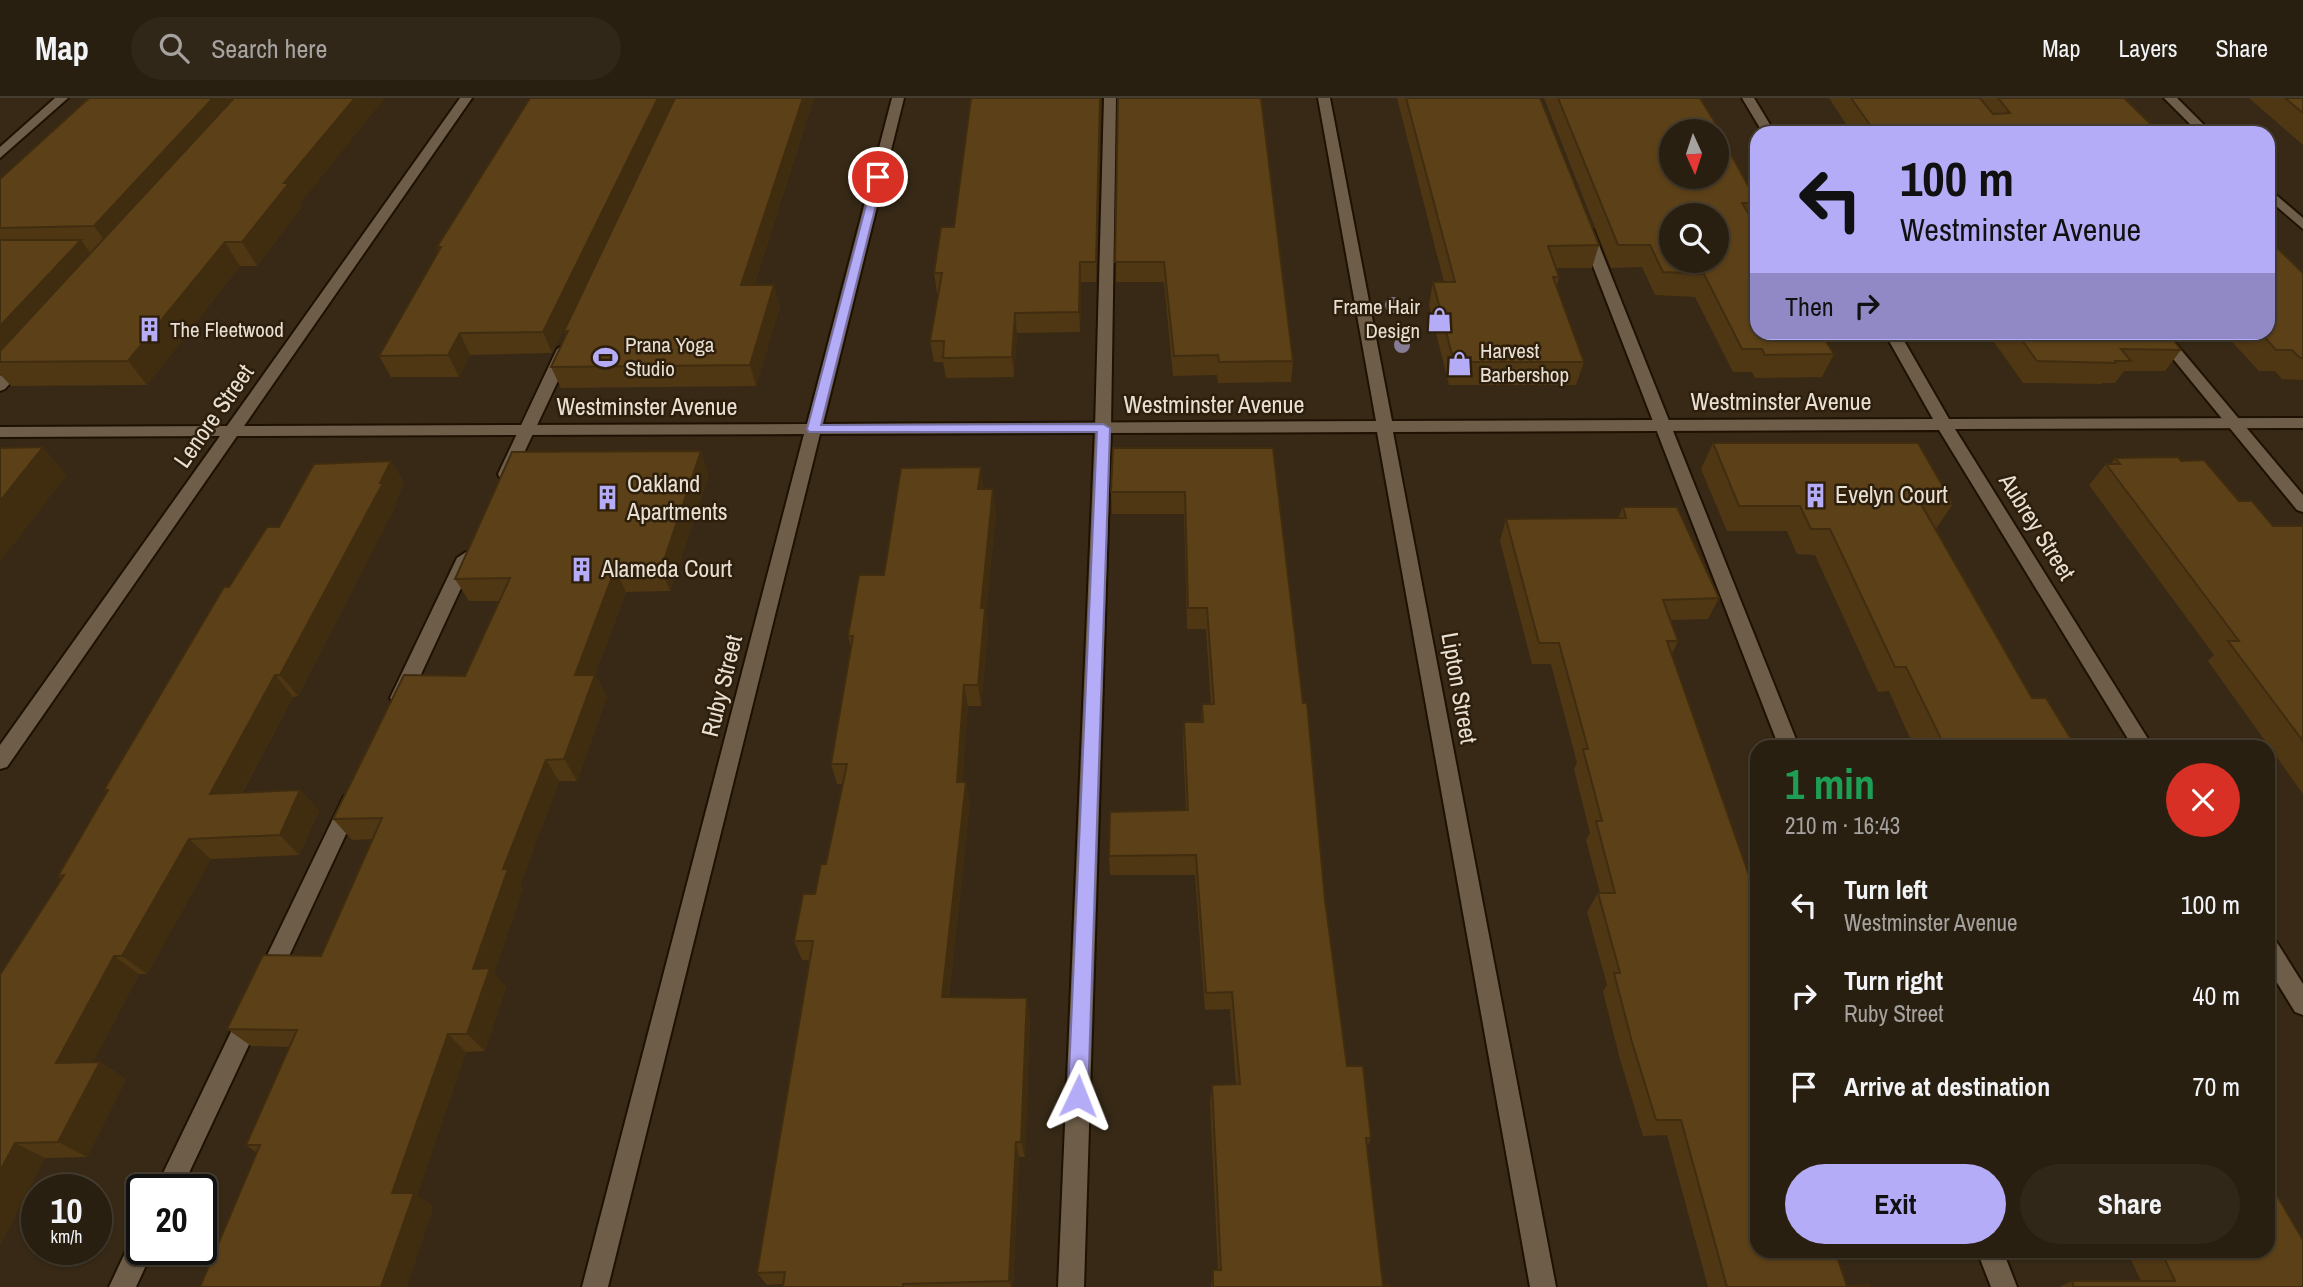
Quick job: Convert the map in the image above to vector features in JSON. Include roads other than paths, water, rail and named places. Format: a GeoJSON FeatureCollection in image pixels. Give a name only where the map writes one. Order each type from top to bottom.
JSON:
{"type":"FeatureCollection","features":[{"type":"Feature","properties":{"kind":"street"},"geometry":{"type":"LineString","coordinates":[[0,154],[62,98]]}},
{"type":"Feature","properties":{"kind":"street","name":"Lenore Street"},"geometry":{"type":"LineString","coordinates":[[0,761],[466,98]]}},
{"type":"Feature","properties":{"kind":"street","name":"Ruby Street"},"geometry":{"type":"LineString","coordinates":[[595,1287],[898,98]]}},
{"type":"Feature","properties":{"kind":"street"},"geometry":{"type":"LineString","coordinates":[[1071,1287],[1103,428],[1110,98]]}},
{"type":"Feature","properties":{"kind":"street","name":"Lipton Street"},"geometry":{"type":"LineString","coordinates":[[1324,98],[1543,1287]]}},
{"type":"Feature","properties":{"kind":"street"},"geometry":{"type":"LineString","coordinates":[[1748,98],[1765,126]]}},
{"type":"Feature","properties":{"kind":"street"},"geometry":{"type":"LineString","coordinates":[[2170,98],[2199,126]]}},
{"type":"Feature","properties":{"kind":"street"},"geometry":{"type":"LineString","coordinates":[[2275,199],[2303,225]]}},
{"type":"Feature","properties":{"kind":"street"},"geometry":{"type":"LineString","coordinates":[[1580,215],[1786,740]]}},
{"type":"Feature","properties":{"kind":"street"},"geometry":{"type":"LineString","coordinates":[[496,495],[574,329]]}},
{"type":"Feature","properties":{"kind":"street","name":"Aubrey Street"},"geometry":{"type":"LineString","coordinates":[[1896,340],[2139,740]]}},
{"type":"Feature","properties":{"kind":"street"},"geometry":{"type":"LineString","coordinates":[[2165,340],[2303,506]]}},
{"type":"Feature","properties":{"kind":"street"},"geometry":{"type":"LineString","coordinates":[[0,386],[36,346]]}},
{"type":"Feature","properties":{"kind":"street","name":"Westminster Avenue"},"geometry":{"type":"LineString","coordinates":[[0,432],[2303,423]]}},
{"type":"Feature","properties":{"kind":"street"},"geometry":{"type":"LineString","coordinates":[[391,718],[473,543]]}},
{"type":"Feature","properties":{"kind":"street"},"geometry":{"type":"LineString","coordinates":[[176,1174],[362,780]]}},
{"type":"Feature","properties":{"kind":"street"},"geometry":{"type":"LineString","coordinates":[[2275,959],[2303,1004]]}},
{"type":"Feature","properties":{"kind":"street"},"geometry":{"type":"LineString","coordinates":[[1993,1258],[2004,1287]]}},
{"type":"Feature","properties":{"kind":"street"},"geometry":{"type":"LineString","coordinates":[[122,1287],[132,1265]]}},
{"type":"Feature","properties":{"kind":"place","name":"Frame Hair Design"},"geometry":{"type":"Point","coordinates":[1440,319]}},
{"type":"Feature","properties":{"kind":"place","name":"The Fleetwood"},"geometry":{"type":"Point","coordinates":[150,330]}},
{"type":"Feature","properties":{"kind":"place","name":"Prana Yoga Studio"},"geometry":{"type":"Point","coordinates":[605,357]}},
{"type":"Feature","properties":{"kind":"place","name":"Harvest Barbershop"},"geometry":{"type":"Point","coordinates":[1460,363]}},
{"type":"Feature","properties":{"kind":"place","name":"Evelyn Court"},"geometry":{"type":"Point","coordinates":[1815,495]}},
{"type":"Feature","properties":{"kind":"place","name":"Oakland Apartments"},"geometry":{"type":"Point","coordinates":[607,498]}},
{"type":"Feature","properties":{"kind":"place","name":"Alameda Court"},"geometry":{"type":"Point","coordinates":[581,569]}}]}
